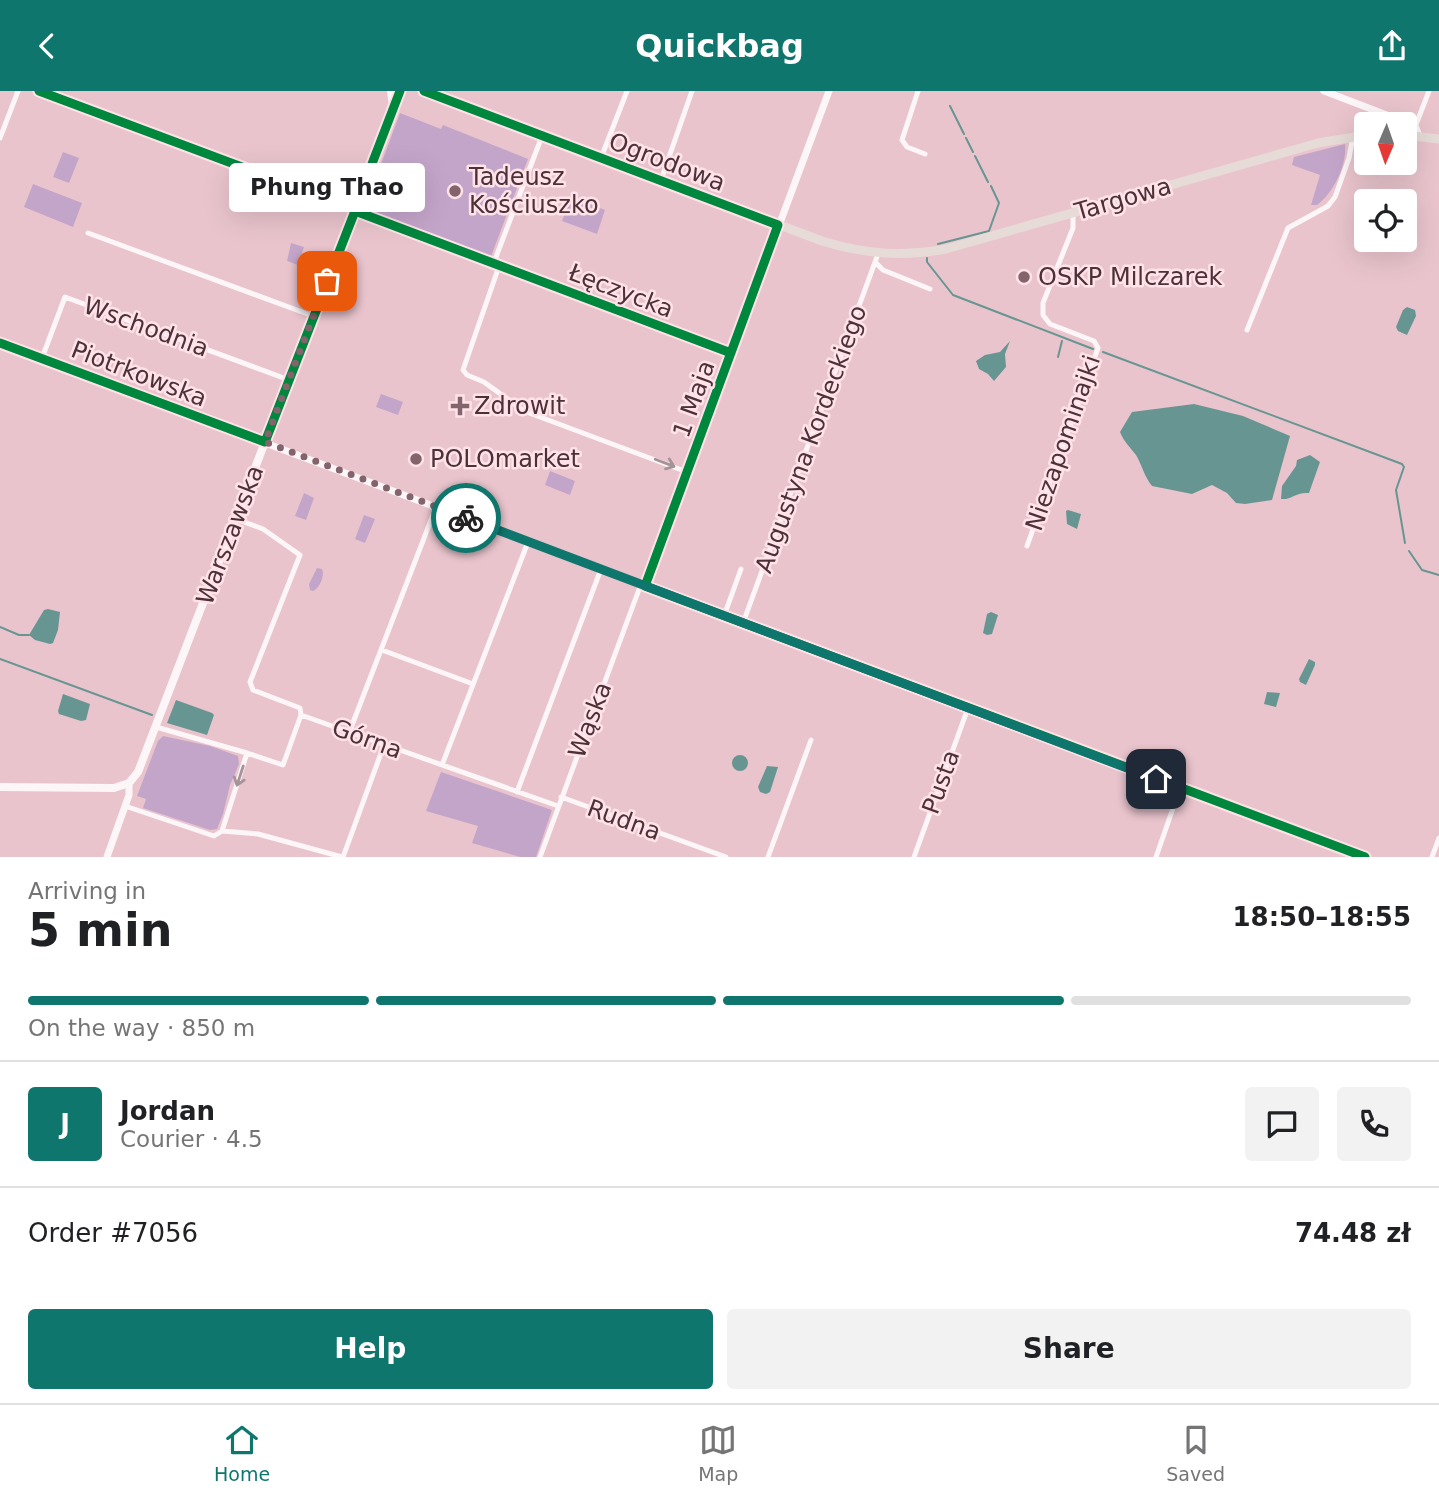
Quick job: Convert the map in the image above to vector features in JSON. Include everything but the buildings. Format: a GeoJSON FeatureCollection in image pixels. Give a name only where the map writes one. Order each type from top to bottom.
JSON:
{"type":"FeatureCollection","features":[{"type":"Feature","properties":{"kind":"main road"},"geometry":{"type":"LineString","coordinates":[[391,91],[394,109]]}},
{"type":"Feature","properties":{"kind":"main road","name":"Warszawska"},"geometry":{"type":"LineString","coordinates":[[129,783],[141,766],[400,91]]}},
{"type":"Feature","properties":{"kind":"main road","name":"Ogrodowa"},"geometry":{"type":"LineString","coordinates":[[424,91],[778,225],[877,258]]}},
{"type":"Feature","properties":{"kind":"main road"},"geometry":{"type":"LineString","coordinates":[[1418,131],[1439,139]]}},
{"type":"Feature","properties":{"kind":"main road","name":"Targowa"},"geometry":{"type":"LineString","coordinates":[[877,258],[946,249],[1318,143],[1353,136]]}},
{"type":"Feature","properties":{"kind":"main road"},"geometry":{"type":"LineString","coordinates":[[0,787],[107,788],[129,783]]}},
{"type":"Feature","properties":{"kind":"street"},"geometry":{"type":"LineString","coordinates":[[0,138],[18,91]]}},
{"type":"Feature","properties":{"kind":"street"},"geometry":{"type":"LineString","coordinates":[[38,91],[266,176],[288,181],[309,177],[360,195]]}},
{"type":"Feature","properties":{"kind":"street"},"geometry":{"type":"LineString","coordinates":[[601,158],[627,91]]}},
{"type":"Feature","properties":{"kind":"street"},"geometry":{"type":"LineString","coordinates":[[661,181],[692,91]]}},
{"type":"Feature","properties":{"kind":"street","name":"1 Maja"},"geometry":{"type":"LineString","coordinates":[[643,585],[830,91]]}},
{"type":"Feature","properties":{"kind":"street"},"geometry":{"type":"LineString","coordinates":[[918,91],[902,140],[907,147],[925,154]]}},
{"type":"Feature","properties":{"kind":"street"},"geometry":{"type":"LineString","coordinates":[[1418,128],[1429,91]]}},
{"type":"Feature","properties":{"kind":"street"},"geometry":{"type":"LineString","coordinates":[[1327,92],[1373,112]]}},
{"type":"Feature","properties":{"kind":"street"},"geometry":{"type":"LineString","coordinates":[[542,136],[500,245],[496,257],[497,272],[463,370],[467,375],[484,381],[524,411],[687,472]]}},
{"type":"Feature","properties":{"kind":"street"},"geometry":{"type":"LineString","coordinates":[[1247,330],[1288,228],[1328,206],[1335,197],[1349,158],[1353,136]]}},
{"type":"Feature","properties":{"kind":"street","name":"Łęczycka"},"geometry":{"type":"LineString","coordinates":[[355,211],[732,353]]}},
{"type":"Feature","properties":{"kind":"street","name":"Niezapominajki"},"geometry":{"type":"LineString","coordinates":[[1027,546],[1098,346],[1094,341],[1050,324],[1042,315],[1043,303],[1073,228],[1073,213]]}},
{"type":"Feature","properties":{"kind":"street"},"geometry":{"type":"LineString","coordinates":[[88,233],[313,316]]}},
{"type":"Feature","properties":{"kind":"street","name":"Ogrodowa"},"geometry":{"type":"LineString","coordinates":[[877,258],[883,270],[930,289]]}},
{"type":"Feature","properties":{"kind":"street","name":"Augustyna Kordeckiego"},"geometry":{"type":"LineString","coordinates":[[743,623],[877,258]]}},
{"type":"Feature","properties":{"kind":"street","name":"Wschodnia"},"geometry":{"type":"LineString","coordinates":[[42,358],[65,297],[289,380]]}},
{"type":"Feature","properties":{"kind":"street","name":"Piotrkowska"},"geometry":{"type":"LineString","coordinates":[[0,343],[1365,857]]}},
{"type":"Feature","properties":{"kind":"street"},"geometry":{"type":"LineString","coordinates":[[349,733],[436,507]]}},
{"type":"Feature","properties":{"kind":"street"},"geometry":{"type":"LineString","coordinates":[[236,519],[263,529],[300,555],[250,682],[253,690],[300,708],[301,715]]}},
{"type":"Feature","properties":{"kind":"street"},"geometry":{"type":"LineString","coordinates":[[442,765],[528,542]]}},
{"type":"Feature","properties":{"kind":"street"},"geometry":{"type":"LineString","coordinates":[[517,792],[601,569]]}},
{"type":"Feature","properties":{"kind":"street"},"geometry":{"type":"LineString","coordinates":[[724,616],[741,569]]}},
{"type":"Feature","properties":{"kind":"street","name":"Wąska"},"geometry":{"type":"LineString","coordinates":[[540,857],[643,585]]}},
{"type":"Feature","properties":{"kind":"street"},"geometry":{"type":"LineString","coordinates":[[382,650],[473,684]]}},
{"type":"Feature","properties":{"kind":"street","name":"Pusta"},"geometry":{"type":"LineString","coordinates":[[914,857],[968,708]]}},
{"type":"Feature","properties":{"kind":"street","name":"Górna"},"geometry":{"type":"LineString","coordinates":[[247,753],[283,765],[301,715],[517,792]]}},
{"type":"Feature","properties":{"kind":"street"},"geometry":{"type":"LineString","coordinates":[[156,727],[247,753],[222,831]]}},
{"type":"Feature","properties":{"kind":"street"},"geometry":{"type":"LineString","coordinates":[[768,857],[811,740]]}},
{"type":"Feature","properties":{"kind":"street"},"geometry":{"type":"LineString","coordinates":[[125,806],[214,836],[222,831],[258,834],[342,857],[384,745]]}},
{"type":"Feature","properties":{"kind":"street","name":"Warszawska"},"geometry":{"type":"LineString","coordinates":[[107,857],[130,792],[129,783]]}},
{"type":"Feature","properties":{"kind":"street"},"geometry":{"type":"LineString","coordinates":[[1156,857],[1180,788]]}},
{"type":"Feature","properties":{"kind":"street","name":"Rudna"},"geometry":{"type":"LineString","coordinates":[[517,792],[558,806]]}},
{"type":"Feature","properties":{"kind":"street","name":"Rudna"},"geometry":{"type":"LineString","coordinates":[[561,797],[726,857]]}},
{"type":"Feature","properties":{"kind":"street"},"geometry":{"type":"LineString","coordinates":[[1432,857],[1439,838]]}},
{"type":"Feature","properties":{"kind":"shaded area"},"geometry":{"type":"Polygon","coordinates":[[[400,113],[441,129],[443,125],[528,159],[490,259],[360,208],[367,188],[380,167],[400,113]]]}},
{"type":"Feature","properties":{"kind":"shaded area"},"geometry":{"type":"Polygon","coordinates":[[[1345,144],[1342,169],[1334,186],[1317,205],[1311,205],[1320,175],[1292,165],[1294,157],[1345,144]]]}},
{"type":"Feature","properties":{"kind":"shaded area"},"geometry":{"type":"Polygon","coordinates":[[[63,152],[79,158],[69,183],[53,177],[63,152]]]}},
{"type":"Feature","properties":{"kind":"shaded area"},"geometry":{"type":"Polygon","coordinates":[[[33,184],[82,203],[73,227],[24,207],[33,184]]]}},
{"type":"Feature","properties":{"kind":"shaded area"},"geometry":{"type":"Polygon","coordinates":[[[571,197],[605,210],[597,234],[562,221],[571,197]]]}},
{"type":"Feature","properties":{"kind":"shaded area"},"geometry":{"type":"Polygon","coordinates":[[[291,243],[304,247],[298,265],[287,261],[291,243]]]}},
{"type":"Feature","properties":{"kind":"shaded area"},"geometry":{"type":"Polygon","coordinates":[[[381,394],[403,402],[398,415],[376,407],[381,394]]]}},
{"type":"Feature","properties":{"kind":"shaded area"},"geometry":{"type":"Polygon","coordinates":[[[550,471],[575,481],[570,495],[545,485],[550,471]]]}},
{"type":"Feature","properties":{"kind":"shaded area"},"geometry":{"type":"Polygon","coordinates":[[[304,493],[314,498],[306,520],[295,516],[304,493]]]}},
{"type":"Feature","properties":{"kind":"shaded area"},"geometry":{"type":"Polygon","coordinates":[[[364,515],[375,519],[365,543],[355,539],[364,515]]]}},
{"type":"Feature","properties":{"kind":"shaded area"},"geometry":{"type":"Polygon","coordinates":[[[317,568],[322,569],[322,578],[313,591],[310,590],[309,584],[317,568]]]}},
{"type":"Feature","properties":{"kind":"shaded area"},"geometry":{"type":"Polygon","coordinates":[[[163,736],[210,746],[238,756],[239,764],[217,829],[210,830],[143,808],[146,799],[137,796],[158,741],[163,736]]]}},
{"type":"Feature","properties":{"kind":"shaded area"},"geometry":{"type":"Polygon","coordinates":[[[441,772],[552,810],[536,857],[520,857],[472,843],[478,826],[426,811],[441,772]]]}},
{"type":"Feature","properties":{"kind":"water"},"geometry":{"type":"Polygon","coordinates":[[[1407,307],[1415,310],[1416,316],[1407,335],[1396,327],[1407,307]]]}},
{"type":"Feature","properties":{"kind":"water"},"geometry":{"type":"Polygon","coordinates":[[[1010,341],[1005,354],[1006,367],[994,381],[979,369],[976,361],[985,355],[1000,352],[1010,341]]]}},
{"type":"Feature","properties":{"kind":"water"},"geometry":{"type":"Polygon","coordinates":[[[1194,404],[1243,416],[1290,436],[1272,500],[1236,503],[1227,493],[1212,485],[1192,494],[1152,486],[1120,432],[1132,412],[1194,404]]]}},
{"type":"Feature","properties":{"kind":"water"},"geometry":{"type":"Polygon","coordinates":[[[1310,455],[1320,462],[1309,493],[1281,499],[1282,486],[1296,466],[1297,460],[1310,455]]]}},
{"type":"Feature","properties":{"kind":"water"},"geometry":{"type":"Polygon","coordinates":[[[1068,510],[1081,514],[1077,529],[1067,524],[1068,510]]]}},
{"type":"Feature","properties":{"kind":"water"},"geometry":{"type":"Polygon","coordinates":[[[44,610],[60,612],[58,630],[53,643],[50,644],[35,640],[29,635],[44,610]]]}},
{"type":"Feature","properties":{"kind":"water"},"geometry":{"type":"Polygon","coordinates":[[[991,612],[998,615],[992,634],[987,635],[983,633],[987,614],[991,612]]]}},
{"type":"Feature","properties":{"kind":"water"},"geometry":{"type":"Polygon","coordinates":[[[1309,659],[1315,662],[1315,665],[1306,685],[1299,679],[1309,659]]]}},
{"type":"Feature","properties":{"kind":"water"},"geometry":{"type":"Polygon","coordinates":[[[1267,692],[1280,693],[1276,707],[1264,704],[1267,692]]]}},
{"type":"Feature","properties":{"kind":"water"},"geometry":{"type":"Polygon","coordinates":[[[63,694],[90,704],[86,720],[59,714],[63,694]]]}},
{"type":"Feature","properties":{"kind":"water"},"geometry":{"type":"Polygon","coordinates":[[[176,700],[214,715],[207,735],[167,723],[176,700]]]}},
{"type":"Feature","properties":{"kind":"water"},"geometry":{"type":"Polygon","coordinates":[[[737,755],[743,755],[748,763],[746,769],[737,771],[732,766],[732,760],[737,755]]]}},
{"type":"Feature","properties":{"kind":"water"},"geometry":{"type":"Polygon","coordinates":[[[767,766],[778,767],[770,792],[766,794],[760,792],[758,787],[767,766]]]}},
{"type":"Feature","properties":{"kind":"waterway"},"geometry":{"type":"LineString","coordinates":[[950,106],[964,134]]}},
{"type":"Feature","properties":{"kind":"waterway"},"geometry":{"type":"LineString","coordinates":[[966,138],[973,152]]}},
{"type":"Feature","properties":{"kind":"waterway"},"geometry":{"type":"LineString","coordinates":[[975,156],[988,182]]}},
{"type":"Feature","properties":{"kind":"waterway"},"geometry":{"type":"LineString","coordinates":[[938,244],[989,231],[999,203],[991,186]]}},
{"type":"Feature","properties":{"kind":"waterway"},"geometry":{"type":"LineString","coordinates":[[927,258],[927,262],[953,295],[1093,349]]}},
{"type":"Feature","properties":{"kind":"waterway"},"geometry":{"type":"LineString","coordinates":[[1058,357],[1062,341]]}},
{"type":"Feature","properties":{"kind":"waterway"},"geometry":{"type":"LineString","coordinates":[[1103,352],[1402,464],[1404,467],[1396,490],[1405,543]]}},
{"type":"Feature","properties":{"kind":"waterway"},"geometry":{"type":"LineString","coordinates":[[1409,551],[1422,570],[1439,575]]}},
{"type":"Feature","properties":{"kind":"waterway"},"geometry":{"type":"LineString","coordinates":[[0,627],[19,635],[29,635]]}},
{"type":"Feature","properties":{"kind":"waterway"},"geometry":{"type":"LineString","coordinates":[[0,659],[152,715]]}},
{"type":"Feature","properties":{"kind":"cycle path"},"geometry":{"type":"LineString","coordinates":[[39,91],[266,176],[288,181],[308,176],[360,195],[400,91]]}},
{"type":"Feature","properties":{"kind":"cycle path"},"geometry":{"type":"LineString","coordinates":[[424,91],[778,225],[645,586],[1365,857]]}},
{"type":"Feature","properties":{"kind":"cycle path"},"geometry":{"type":"LineString","coordinates":[[0,343],[265,442],[355,211],[731,353]]}},
{"type":"Feature","properties":{"kind":"way so far"},"geometry":{"type":"LineString","coordinates":[[327,281],[265,442],[466,518]]}},
{"type":"Feature","properties":{"kind":"place","name":"Tadeusz Kościuszko"},"geometry":{"type":"Point","coordinates":[455,191]}},
{"type":"Feature","properties":{"kind":"place","name":"OSKP Milczarek"},"geometry":{"type":"Point","coordinates":[1024,277]}},
{"type":"Feature","properties":{"kind":"place","name":"Phung Thao"},"geometry":{"type":"Point","coordinates":[327,281]}},
{"type":"Feature","properties":{"kind":"place","name":"Zdrowit"},"geometry":{"type":"Point","coordinates":[460,406]}},
{"type":"Feature","properties":{"kind":"place","name":"POLOmarket"},"geometry":{"type":"Point","coordinates":[416,459]}},
{"type":"Feature","properties":{"kind":"route"},"geometry":{"type":"LineString","coordinates":[[466,518],[1156,779]]}}]}
